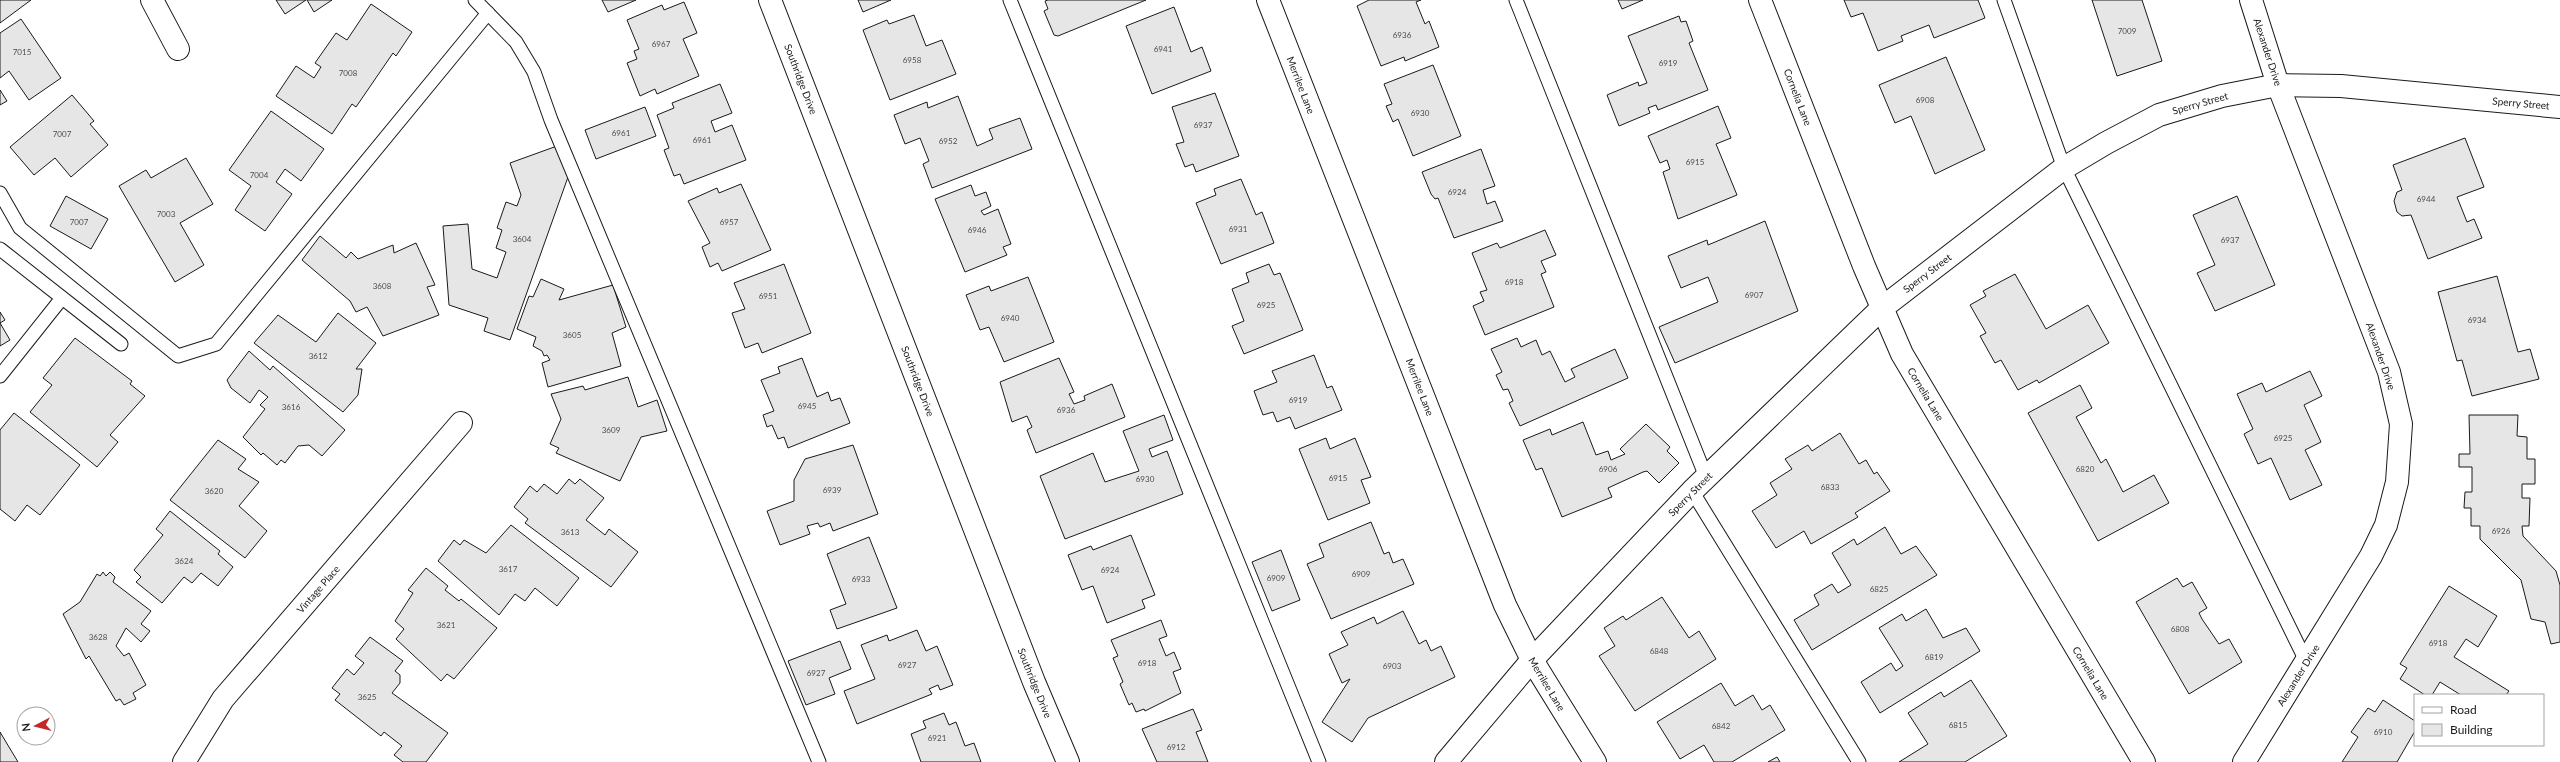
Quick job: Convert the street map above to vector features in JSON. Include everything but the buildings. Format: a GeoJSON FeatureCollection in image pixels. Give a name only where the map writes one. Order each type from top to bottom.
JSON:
{"type":"FeatureCollection","features":[{"type":"Feature","properties":{"kind":"street"},"geometry":{"type":"LineString","coordinates":[[152,0],[178,49]]}},
{"type":"Feature","properties":{"kind":"street","name":"Southridge Drive"},"geometry":{"type":"LineString","coordinates":[[770,0],[1034,682],[1068,762]]}},
{"type":"Feature","properties":{"kind":"street","name":"Merrilee Lane"},"geometry":{"type":"LineString","coordinates":[[1268,0],[1505,604],[1532,660],[1595,762]]}},
{"type":"Feature","properties":{"kind":"street","name":"Cornelia Lane"},"geometry":{"type":"LineString","coordinates":[[1760,0],[1882,308],[1902,354],[2144,762]]}},
{"type":"Feature","properties":{"kind":"street","name":"Alexander Drive"},"geometry":{"type":"LineString","coordinates":[[2244,762],[2371,556],[2386,525],[2397,482],[2401,424],[2389,372],[2278,85],[2251,0]]}},
{"type":"Feature","properties":{"kind":"street","name":"Sperry Street"},"geometry":{"type":"LineString","coordinates":[[1446,762],[1532,660],[1699,484],[1882,308],[2064,168],[2106,143],[2159,115],[2222,96],[2278,85],[2341,86],[2560,107]]}},
{"type":"Feature","properties":{"kind":"street","name":"Vintage Place"},"geometry":{"type":"LineString","coordinates":[[184,762],[224,699],[461,423]]}},
{"type":"Feature","properties":{"kind":"lane"},"geometry":{"type":"LineString","coordinates":[[475,0],[516,42],[534,72],[557,134],[819,762]]}},
{"type":"Feature","properties":{"kind":"lane"},"geometry":{"type":"LineString","coordinates":[[1010,0],[1319,762]]}},
{"type":"Feature","properties":{"kind":"lane"},"geometry":{"type":"LineString","coordinates":[[1516,0],[1699,484],[1859,762]]}},
{"type":"Feature","properties":{"kind":"lane"},"geometry":{"type":"LineString","coordinates":[[2004,0],[2064,168],[2306,661]]}},
{"type":"Feature","properties":{"kind":"lane"},"geometry":{"type":"LineString","coordinates":[[0,193],[20,228],[178,356],[216,344],[488,13]]}},
{"type":"Feature","properties":{"kind":"lane"},"geometry":{"type":"LineString","coordinates":[[0,249],[122,344]]}},
{"type":"Feature","properties":{"kind":"lane"},"geometry":{"type":"LineString","coordinates":[[0,376],[62,298]]}}]}
